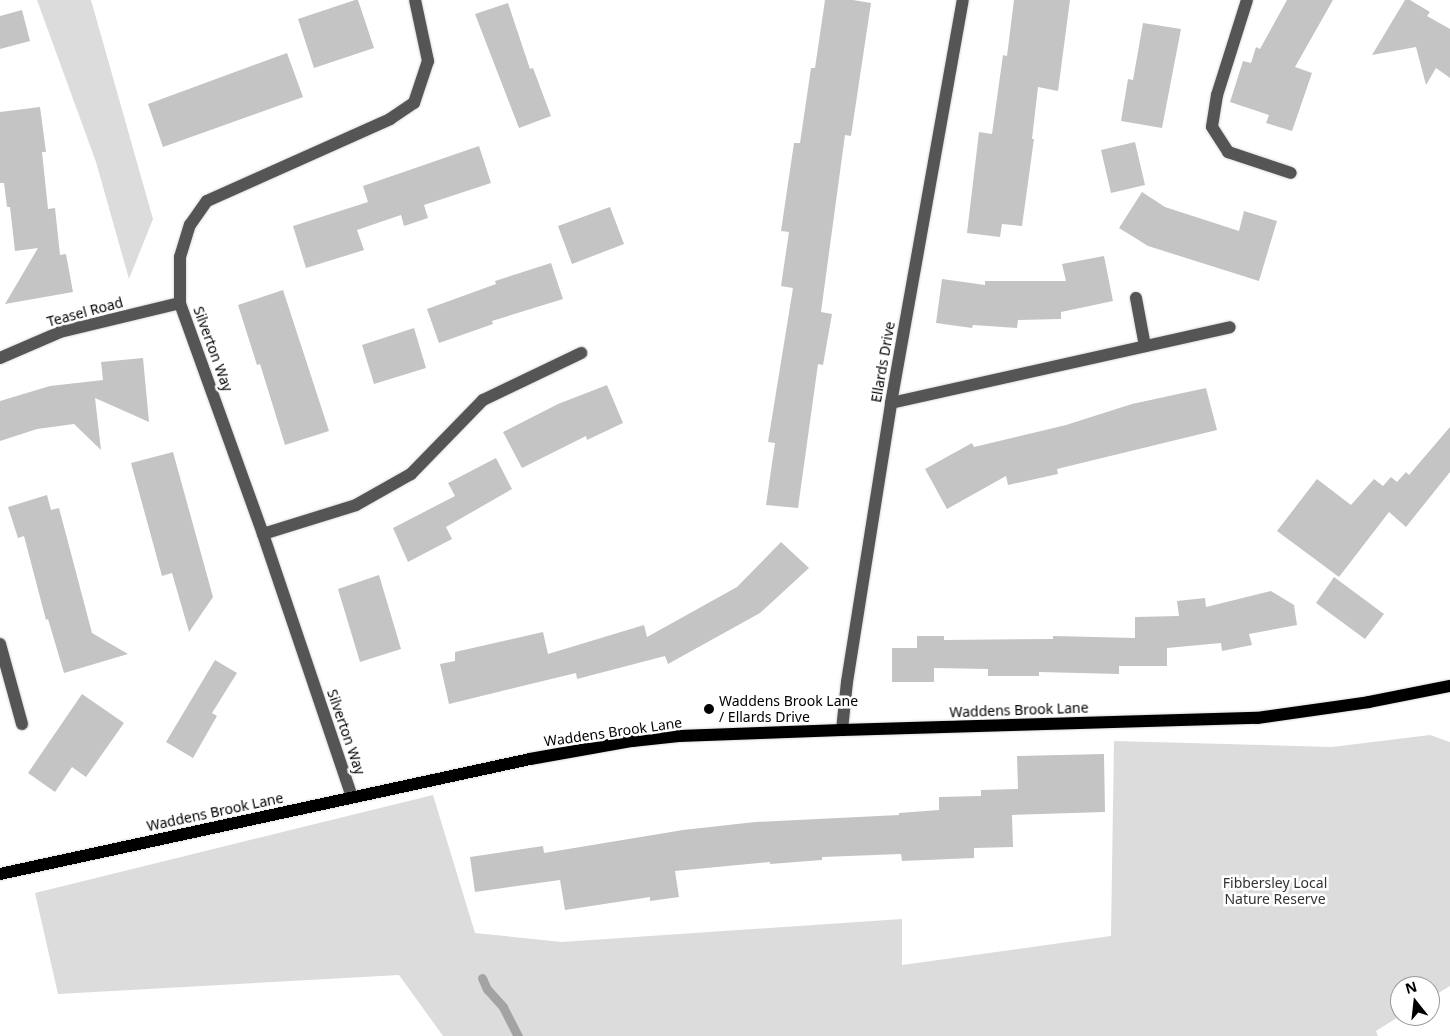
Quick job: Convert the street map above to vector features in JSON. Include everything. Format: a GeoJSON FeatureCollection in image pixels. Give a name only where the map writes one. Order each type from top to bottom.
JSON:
{"type":"FeatureCollection","features":[{"type":"Feature","properties":{"kind":"main road","name":"Waddens Brook Lane"},"geometry":{"type":"LineString","coordinates":[[0,874],[530,759],[632,741],[679,736],[842,730],[1257,718],[1369,702],[1450,686]]}},
{"type":"Feature","properties":{"kind":"street","name":"Silverton Way"},"geometry":{"type":"LineString","coordinates":[[352,797],[263,534],[180,303],[180,257],[190,226],[207,201],[390,119],[414,103],[428,61],[415,0]]}},
{"type":"Feature","properties":{"kind":"street","name":"Ellards Drive"},"geometry":{"type":"LineString","coordinates":[[842,730],[847,682],[891,403],[963,0]]}},
{"type":"Feature","properties":{"kind":"street"},"geometry":{"type":"LineString","coordinates":[[1247,0],[1217,95],[1212,127],[1228,152],[1291,173]]}},
{"type":"Feature","properties":{"kind":"street"},"geometry":{"type":"LineString","coordinates":[[1136,298],[1145,346]]}},
{"type":"Feature","properties":{"kind":"street","name":"Teasel Road"},"geometry":{"type":"LineString","coordinates":[[0,358],[60,332],[180,303]]}},
{"type":"Feature","properties":{"kind":"street"},"geometry":{"type":"LineString","coordinates":[[891,403],[1230,327]]}},
{"type":"Feature","properties":{"kind":"street"},"geometry":{"type":"LineString","coordinates":[[263,534],[356,505],[411,474],[483,400],[581,353]]}},
{"type":"Feature","properties":{"kind":"street"},"geometry":{"type":"LineString","coordinates":[[0,644],[4,677],[22,724]]}},
{"type":"Feature","properties":{"kind":"green space"},"geometry":{"type":"Polygon","coordinates":[[[37,0],[91,0],[153,219],[129,279],[96,162],[37,0]]]}},
{"type":"Feature","properties":{"kind":"green space","name":"Fibbersley Local Nature Reserve"},"geometry":{"type":"Polygon","coordinates":[[[1430,735],[1450,742],[1450,986],[1440,992],[1440,976],[1390,976],[1390,1022],[1376,1031],[1378,1036],[443,1036],[399,975],[58,994],[35,893],[433,795],[475,933],[562,942],[902,919],[902,965],[1111,936],[1114,741],[1332,747],[1430,735]]]}},
{"type":"Feature","properties":{"kind":"building"},"geometry":{"type":"Polygon","coordinates":[[[358,0],[374,48],[314,68],[298,19],[358,0]]]}},
{"type":"Feature","properties":{"kind":"building"},"geometry":{"type":"Polygon","coordinates":[[[825,0],[853,0],[871,3],[851,136],[845,135],[821,312],[832,314],[823,365],[818,364],[798,508],[766,505],[775,443],[768,442],[793,288],[781,286],[789,232],[781,231],[794,143],[800,143],[811,68],[815,68],[825,0]]]}},
{"type":"Feature","properties":{"kind":"building"},"geometry":{"type":"Polygon","coordinates":[[[1014,0],[1070,0],[1058,91],[1038,87],[1032,139],[1034,139],[1022,226],[1002,224],[1000,237],[967,233],[979,132],[992,134],[1003,55],[1007,56],[1014,0]]]}},
{"type":"Feature","properties":{"kind":"building"},"geometry":{"type":"Polygon","coordinates":[[[1287,0],[1333,0],[1295,67],[1312,73],[1292,131],[1266,123],[1269,115],[1230,102],[1243,61],[1251,63],[1256,47],[1260,49],[1287,0]]]}},
{"type":"Feature","properties":{"kind":"building"},"geometry":{"type":"Polygon","coordinates":[[[1405,0],[1410,0],[1430,12],[1427,16],[1450,29],[1450,78],[1436,68],[1426,85],[1416,47],[1372,55],[1405,0]]]}},
{"type":"Feature","properties":{"kind":"building"},"geometry":{"type":"Polygon","coordinates":[[[508,3],[530,69],[533,68],[551,116],[519,128],[475,14],[508,3]]]}},
{"type":"Feature","properties":{"kind":"building"},"geometry":{"type":"Polygon","coordinates":[[[22,10],[30,41],[0,49],[0,16],[22,10]]]}},
{"type":"Feature","properties":{"kind":"building"},"geometry":{"type":"Polygon","coordinates":[[[1143,23],[1181,29],[1162,128],[1121,121],[1128,79],[1133,80],[1143,23]]]}},
{"type":"Feature","properties":{"kind":"building"},"geometry":{"type":"Polygon","coordinates":[[[287,53],[303,97],[163,147],[148,104],[287,53]]]}},
{"type":"Feature","properties":{"kind":"building"},"geometry":{"type":"Polygon","coordinates":[[[40,107],[46,152],[42,152],[48,209],[55,208],[60,255],[66,254],[73,292],[5,304],[38,248],[15,251],[10,207],[7,207],[4,183],[0,183],[0,112],[40,107]]]}},
{"type":"Feature","properties":{"kind":"building"},"geometry":{"type":"Polygon","coordinates":[[[1135,142],[1145,185],[1111,193],[1101,150],[1135,142]]]}},
{"type":"Feature","properties":{"kind":"building"},"geometry":{"type":"Polygon","coordinates":[[[479,146],[491,183],[424,205],[428,218],[404,226],[401,215],[357,230],[364,250],[306,268],[293,226],[368,202],[363,186],[479,146]]]}},
{"type":"Feature","properties":{"kind":"building"},"geometry":{"type":"Polygon","coordinates":[[[1142,192],[1165,207],[1239,231],[1244,211],[1277,221],[1259,281],[1148,246],[1119,228],[1142,192]]]}},
{"type":"Feature","properties":{"kind":"building"},"geometry":{"type":"Polygon","coordinates":[[[610,207],[624,244],[572,264],[558,226],[610,207]]]}},
{"type":"Feature","properties":{"kind":"building"},"geometry":{"type":"Polygon","coordinates":[[[1104,256],[1113,301],[1061,312],[1061,319],[1018,320],[1017,328],[973,325],[972,328],[936,323],[942,279],[985,285],[985,281],[1066,281],[1062,264],[1104,256]]]}},
{"type":"Feature","properties":{"kind":"building"},"geometry":{"type":"Polygon","coordinates":[[[551,263],[563,299],[492,321],[493,324],[439,343],[427,309],[496,284],[495,281],[551,263]]]}},
{"type":"Feature","properties":{"kind":"building"},"geometry":{"type":"Polygon","coordinates":[[[283,290],[329,431],[285,445],[260,364],[257,365],[238,305],[283,290]]]}},
{"type":"Feature","properties":{"kind":"building"},"geometry":{"type":"Polygon","coordinates":[[[414,328],[426,368],[374,384],[362,345],[414,328]]]}},
{"type":"Feature","properties":{"kind":"building"},"geometry":{"type":"Polygon","coordinates":[[[143,358],[149,422],[95,398],[101,450],[74,424],[37,429],[0,441],[0,401],[50,386],[103,380],[101,362],[143,358]]]}},
{"type":"Feature","properties":{"kind":"building"},"geometry":{"type":"Polygon","coordinates":[[[607,385],[623,423],[587,440],[586,436],[522,468],[503,432],[558,404],[607,385]]]}},
{"type":"Feature","properties":{"kind":"building"},"geometry":{"type":"Polygon","coordinates":[[[1206,388],[1217,430],[1057,469],[1058,474],[1008,485],[1006,476],[947,509],[925,469],[972,443],[974,447],[1066,425],[1132,404],[1206,388]]]}},
{"type":"Feature","properties":{"kind":"building"},"geometry":{"type":"Polygon","coordinates":[[[1450,427],[1450,472],[1406,527],[1389,512],[1339,577],[1277,531],[1317,479],[1351,505],[1374,479],[1383,486],[1391,477],[1397,482],[1406,472],[1409,475],[1450,427]]]}},
{"type":"Feature","properties":{"kind":"building"},"geometry":{"type":"Polygon","coordinates":[[[173,452],[213,597],[189,632],[172,573],[162,576],[131,463],[173,452]]]}},
{"type":"Feature","properties":{"kind":"building"},"geometry":{"type":"Polygon","coordinates":[[[496,458],[512,489],[446,527],[452,539],[408,562],[393,528],[455,496],[448,483],[496,458]]]}},
{"type":"Feature","properties":{"kind":"building"},"geometry":{"type":"Polygon","coordinates":[[[47,495],[51,510],[59,508],[92,633],[128,654],[64,673],[48,619],[46,620],[24,536],[18,538],[8,507],[47,495]]]}},
{"type":"Feature","properties":{"kind":"building"},"geometry":{"type":"Polygon","coordinates":[[[781,542],[809,568],[760,613],[668,664],[665,656],[577,679],[576,673],[449,704],[440,664],[455,661],[455,652],[543,632],[548,654],[644,625],[647,637],[737,587],[781,542]]]}},
{"type":"Feature","properties":{"kind":"building"},"geometry":{"type":"Polygon","coordinates":[[[379,575],[401,649],[360,662],[338,589],[379,575]]]}},
{"type":"Feature","properties":{"kind":"building"},"geometry":{"type":"Polygon","coordinates":[[[1334,577],[1384,614],[1365,639],[1316,603],[1334,577]]]}},
{"type":"Feature","properties":{"kind":"building"},"geometry":{"type":"Polygon","coordinates":[[[1271,591],[1294,605],[1297,625],[1249,634],[1252,645],[1222,651],[1221,643],[1167,648],[1167,666],[1119,666],[1119,674],[1039,672],[1039,676],[988,676],[988,669],[934,668],[934,682],[892,682],[892,648],[917,648],[917,636],[944,636],[944,640],[1053,639],[1053,636],[1135,638],[1135,617],[1179,616],[1177,601],[1205,598],[1206,607],[1271,591]]]}},
{"type":"Feature","properties":{"kind":"building"},"geometry":{"type":"Polygon","coordinates":[[[215,660],[237,673],[212,713],[217,716],[193,758],[166,742],[215,660]]]}},
{"type":"Feature","properties":{"kind":"building"},"geometry":{"type":"Polygon","coordinates":[[[82,694],[124,723],[86,777],[72,767],[55,792],[28,773],[82,694]]]}},
{"type":"Feature","properties":{"kind":"building"},"geometry":{"type":"Polygon","coordinates":[[[1104,754],[1105,812],[1012,815],[1013,847],[974,848],[974,858],[902,861],[901,854],[822,857],[822,860],[770,864],[770,862],[675,871],[679,897],[650,901],[650,897],[565,910],[560,880],[475,892],[470,857],[543,846],[544,853],[683,830],[755,822],[899,815],[899,813],[939,810],[939,797],[981,796],[981,790],[1018,789],[1017,756],[1104,754]]]}},
{"type":"Feature","properties":{"kind":"waterway"},"geometry":{"type":"LineString","coordinates":[[482,978],[487,989],[503,1007],[518,1036]]}},
{"type":"Feature","properties":{"kind":"place","name":"Waddens Brook Lane / Ellards Drive"},"geometry":{"type":"Point","coordinates":[709,709]}}]}
